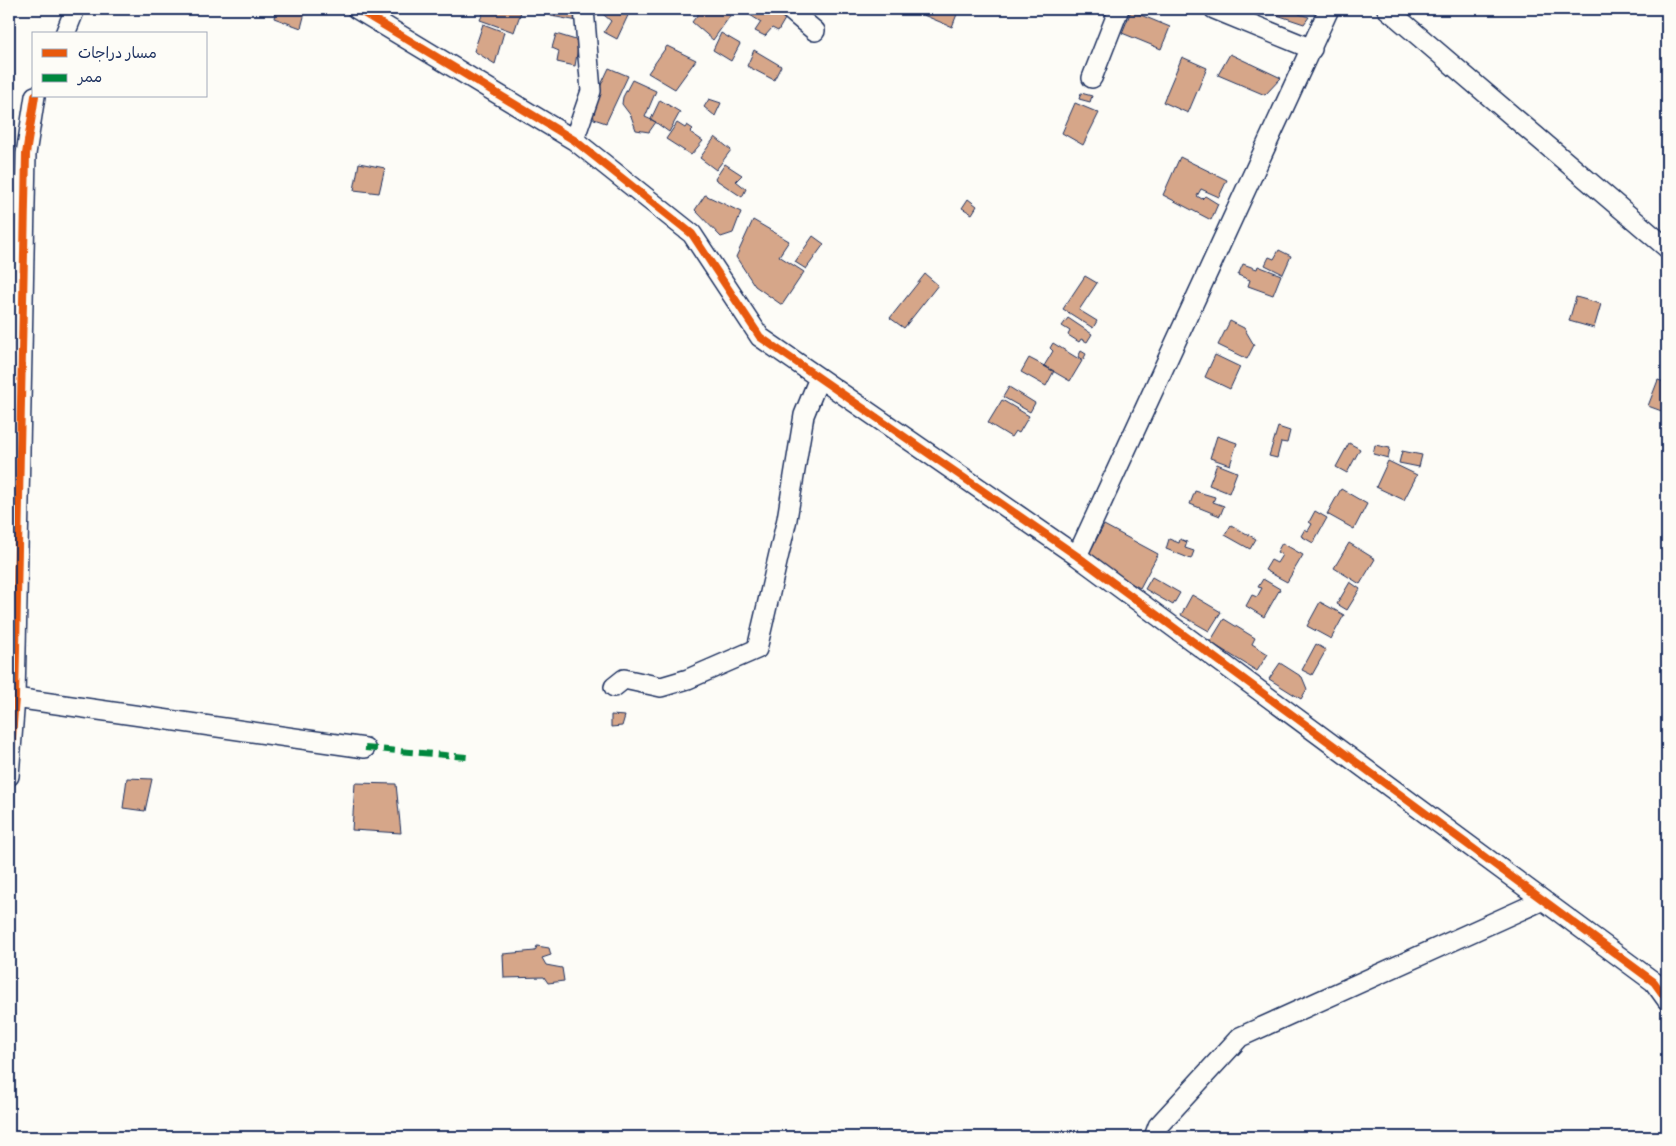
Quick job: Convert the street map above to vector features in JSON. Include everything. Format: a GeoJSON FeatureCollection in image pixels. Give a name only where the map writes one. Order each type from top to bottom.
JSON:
{"type":"FeatureCollection","features":[{"type":"Feature","properties":{"kind":"street"},"geometry":{"type":"LineString","coordinates":[[65,32],[75,9]]}},
{"type":"Feature","properties":{"kind":"street"},"geometry":{"type":"LineString","coordinates":[[356,9],[574,140],[692,234],[760,337],[1077,556],[1654,982],[1667,1000]]}},
{"type":"Feature","properties":{"kind":"street"},"geometry":{"type":"LineString","coordinates":[[574,140],[591,91],[584,9]]}},
{"type":"Feature","properties":{"kind":"street"},"geometry":{"type":"LineString","coordinates":[[789,9],[816,31]]}},
{"type":"Feature","properties":{"kind":"street"},"geometry":{"type":"LineString","coordinates":[[1092,78],[1119,9]]}},
{"type":"Feature","properties":{"kind":"street"},"geometry":{"type":"LineString","coordinates":[[1214,9],[1312,49]]}},
{"type":"Feature","properties":{"kind":"street"},"geometry":{"type":"LineString","coordinates":[[1077,556],[1329,9]]}},
{"type":"Feature","properties":{"kind":"street"},"geometry":{"type":"LineString","coordinates":[[1387,9],[1667,248]]}},
{"type":"Feature","properties":{"kind":"street"},"geometry":{"type":"LineString","coordinates":[[9,776],[15,698],[26,154],[36,98]]}},
{"type":"Feature","properties":{"kind":"street"},"geometry":{"type":"LineString","coordinates":[[614,687],[624,679],[661,687],[688,679],[758,649],[787,519],[804,415],[819,378]]}},
{"type":"Feature","properties":{"kind":"street"},"geometry":{"type":"LineString","coordinates":[[15,698],[365,748]]}},
{"type":"Feature","properties":{"kind":"street"},"geometry":{"type":"LineString","coordinates":[[1154,1137],[1158,1126],[1240,1038],[1543,900]]}},
{"type":"Feature","properties":{"kind":"building"},"geometry":{"type":"Polygon","coordinates":[[[276,9],[306,9],[301,28],[274,18],[276,9]]]}},
{"type":"Feature","properties":{"kind":"building"},"geometry":{"type":"Polygon","coordinates":[[[485,9],[522,9],[514,32],[480,20],[485,9]]]}},
{"type":"Feature","properties":{"kind":"building"},"geometry":{"type":"Polygon","coordinates":[[[550,9],[577,9],[578,21],[551,16],[550,9]]]}},
{"type":"Feature","properties":{"kind":"building"},"geometry":{"type":"Polygon","coordinates":[[[597,9],[631,9],[617,39],[604,32],[611,21],[597,9]]]}},
{"type":"Feature","properties":{"kind":"building"},"geometry":{"type":"Polygon","coordinates":[[[702,9],[735,9],[713,40],[692,22],[702,9]]]}},
{"type":"Feature","properties":{"kind":"building"},"geometry":{"type":"Polygon","coordinates":[[[753,9],[770,9],[785,19],[778,31],[772,28],[765,36],[755,31],[761,22],[750,15],[753,9]]]}},
{"type":"Feature","properties":{"kind":"building"},"geometry":{"type":"Polygon","coordinates":[[[915,9],[959,9],[952,27],[914,11],[915,9]]]}},
{"type":"Feature","properties":{"kind":"building"},"geometry":{"type":"Polygon","coordinates":[[[1279,9],[1311,9],[1308,12],[1300,10],[1299,14],[1309,17],[1304,24],[1277,15],[1279,9]]]}},
{"type":"Feature","properties":{"kind":"building"},"geometry":{"type":"Polygon","coordinates":[[[1131,11],[1170,27],[1161,49],[1122,33],[1131,11]]]}},
{"type":"Feature","properties":{"kind":"building"},"geometry":{"type":"Polygon","coordinates":[[[483,24],[504,32],[495,64],[474,51],[483,24]]]}},
{"type":"Feature","properties":{"kind":"building"},"geometry":{"type":"Polygon","coordinates":[[[721,33],[740,44],[731,61],[713,50],[721,33]]]}},
{"type":"Feature","properties":{"kind":"building"},"geometry":{"type":"Polygon","coordinates":[[[556,34],[579,41],[575,66],[557,62],[559,51],[552,48],[556,34]]]}},
{"type":"Feature","properties":{"kind":"building"},"geometry":{"type":"Polygon","coordinates":[[[667,46],[696,60],[675,89],[648,73],[667,46]]]}},
{"type":"Feature","properties":{"kind":"building"},"geometry":{"type":"Polygon","coordinates":[[[754,50],[781,66],[774,80],[747,66],[754,50]]]}},
{"type":"Feature","properties":{"kind":"building"},"geometry":{"type":"Polygon","coordinates":[[[1230,54],[1281,78],[1265,95],[1218,75],[1230,54]]]}},
{"type":"Feature","properties":{"kind":"building"},"geometry":{"type":"Polygon","coordinates":[[[1182,57],[1207,68],[1188,113],[1163,102],[1182,57]]]}},
{"type":"Feature","properties":{"kind":"building"},"geometry":{"type":"Polygon","coordinates":[[[609,68],[628,76],[606,123],[594,119],[592,104],[609,68]]]}},
{"type":"Feature","properties":{"kind":"building"},"geometry":{"type":"Polygon","coordinates":[[[632,80],[656,91],[645,117],[656,122],[649,132],[636,130],[631,116],[622,104],[623,97],[632,80]]]}},
{"type":"Feature","properties":{"kind":"building"},"geometry":{"type":"Polygon","coordinates":[[[1081,93],[1092,96],[1090,102],[1079,99],[1081,93]]]}},
{"type":"Feature","properties":{"kind":"building"},"geometry":{"type":"Polygon","coordinates":[[[709,99],[721,103],[715,116],[704,107],[709,99]]]}},
{"type":"Feature","properties":{"kind":"building"},"geometry":{"type":"Polygon","coordinates":[[[660,100],[680,112],[669,132],[651,119],[660,100]]]}},
{"type":"Feature","properties":{"kind":"building"},"geometry":{"type":"Polygon","coordinates":[[[1075,103],[1099,113],[1083,145],[1062,133],[1075,103]]]}},
{"type":"Feature","properties":{"kind":"building"},"geometry":{"type":"Polygon","coordinates":[[[677,123],[685,128],[687,125],[693,129],[690,132],[703,141],[691,155],[666,139],[677,123]]]}},
{"type":"Feature","properties":{"kind":"building"},"geometry":{"type":"Polygon","coordinates":[[[715,137],[731,150],[716,170],[700,158],[715,137]]]}},
{"type":"Feature","properties":{"kind":"building"},"geometry":{"type":"Polygon","coordinates":[[[1180,157],[1227,180],[1219,197],[1201,189],[1197,196],[1202,199],[1205,196],[1218,204],[1211,220],[1163,195],[1180,157]]]}},
{"type":"Feature","properties":{"kind":"building"},"geometry":{"type":"Polygon","coordinates":[[[359,163],[385,168],[379,193],[354,190],[359,163]]]}},
{"type":"Feature","properties":{"kind":"building"},"geometry":{"type":"Polygon","coordinates":[[[725,164],[742,175],[736,181],[746,189],[742,197],[715,179],[725,164]]]}},
{"type":"Feature","properties":{"kind":"building"},"geometry":{"type":"Polygon","coordinates":[[[705,195],[741,212],[733,233],[721,237],[695,210],[705,195]]]}},
{"type":"Feature","properties":{"kind":"building"},"geometry":{"type":"Polygon","coordinates":[[[968,199],[977,206],[972,214],[962,208],[968,199]]]}},
{"type":"Feature","properties":{"kind":"building"},"geometry":{"type":"Polygon","coordinates":[[[753,220],[789,241],[779,256],[804,272],[782,305],[755,286],[736,257],[753,220]]]}},
{"type":"Feature","properties":{"kind":"building"},"geometry":{"type":"Polygon","coordinates":[[[813,236],[824,244],[806,269],[795,262],[813,236]]]}},
{"type":"Feature","properties":{"kind":"building"},"geometry":{"type":"Polygon","coordinates":[[[1279,250],[1291,256],[1283,274],[1265,265],[1269,257],[1274,259],[1279,250]]]}},
{"type":"Feature","properties":{"kind":"building"},"geometry":{"type":"Polygon","coordinates":[[[1243,264],[1257,269],[1258,266],[1281,275],[1273,295],[1248,286],[1250,280],[1238,275],[1243,264]]]}},
{"type":"Feature","properties":{"kind":"building"},"geometry":{"type":"Polygon","coordinates":[[[925,274],[938,285],[904,328],[890,318],[925,274]]]}},
{"type":"Feature","properties":{"kind":"building"},"geometry":{"type":"Polygon","coordinates":[[[1085,276],[1097,283],[1079,310],[1097,321],[1093,328],[1063,309],[1085,276]]]}},
{"type":"Feature","properties":{"kind":"building"},"geometry":{"type":"Polygon","coordinates":[[[1576,297],[1601,304],[1594,328],[1569,321],[1576,297]]]}},
{"type":"Feature","properties":{"kind":"building"},"geometry":{"type":"Polygon","coordinates":[[[1068,318],[1092,334],[1087,342],[1081,339],[1079,342],[1068,335],[1070,331],[1062,326],[1068,318]]]}},
{"type":"Feature","properties":{"kind":"building"},"geometry":{"type":"Polygon","coordinates":[[[1230,321],[1244,328],[1254,345],[1247,359],[1218,345],[1230,321]]]}},
{"type":"Feature","properties":{"kind":"building"},"geometry":{"type":"Polygon","coordinates":[[[1053,343],[1082,361],[1070,381],[1044,366],[1053,351],[1050,348],[1053,343]]]}},
{"type":"Feature","properties":{"kind":"building"},"geometry":{"type":"Polygon","coordinates":[[[1081,351],[1086,354],[1083,360],[1078,357],[1081,351]]]}},
{"type":"Feature","properties":{"kind":"building"},"geometry":{"type":"Polygon","coordinates":[[[1215,355],[1240,367],[1230,389],[1205,377],[1215,355]]]}},
{"type":"Feature","properties":{"kind":"building"},"geometry":{"type":"Polygon","coordinates":[[[1029,358],[1054,371],[1046,386],[1021,372],[1029,358]]]}},
{"type":"Feature","properties":{"kind":"building"},"geometry":{"type":"Polygon","coordinates":[[[1658,380],[1667,383],[1667,413],[1648,406],[1658,380]]]}},
{"type":"Feature","properties":{"kind":"building"},"geometry":{"type":"Polygon","coordinates":[[[1009,387],[1035,403],[1030,412],[1003,397],[1009,387]]]}},
{"type":"Feature","properties":{"kind":"building"},"geometry":{"type":"Polygon","coordinates":[[[1002,400],[1029,416],[1019,433],[1015,431],[1011,437],[988,423],[1002,400]]]}},
{"type":"Feature","properties":{"kind":"building"},"geometry":{"type":"Polygon","coordinates":[[[1278,427],[1290,431],[1287,443],[1281,442],[1277,458],[1269,456],[1278,427]]]}},
{"type":"Feature","properties":{"kind":"building"},"geometry":{"type":"Polygon","coordinates":[[[1217,436],[1237,443],[1230,465],[1210,458],[1217,436]]]}},
{"type":"Feature","properties":{"kind":"building"},"geometry":{"type":"Polygon","coordinates":[[[1349,443],[1360,449],[1347,473],[1336,467],[1349,443]]]}},
{"type":"Feature","properties":{"kind":"building"},"geometry":{"type":"Polygon","coordinates":[[[1375,445],[1390,448],[1388,458],[1373,454],[1375,445]]]}},
{"type":"Feature","properties":{"kind":"building"},"geometry":{"type":"Polygon","coordinates":[[[1402,451],[1422,455],[1419,467],[1399,463],[1402,451]]]}},
{"type":"Feature","properties":{"kind":"building"},"geometry":{"type":"Polygon","coordinates":[[[1388,461],[1417,475],[1404,500],[1376,487],[1388,461]]]}},
{"type":"Feature","properties":{"kind":"building"},"geometry":{"type":"Polygon","coordinates":[[[1217,464],[1237,472],[1229,493],[1209,485],[1217,464]]]}},
{"type":"Feature","properties":{"kind":"building"},"geometry":{"type":"Polygon","coordinates":[[[1341,489],[1367,504],[1354,529],[1327,514],[1341,489]]]}},
{"type":"Feature","properties":{"kind":"building"},"geometry":{"type":"Polygon","coordinates":[[[1195,491],[1215,497],[1213,502],[1224,506],[1220,516],[1190,504],[1195,491]]]}},
{"type":"Feature","properties":{"kind":"building"},"geometry":{"type":"Polygon","coordinates":[[[1315,511],[1327,518],[1313,543],[1301,536],[1305,529],[1308,531],[1312,524],[1309,522],[1315,511]]]}},
{"type":"Feature","properties":{"kind":"building"},"geometry":{"type":"Polygon","coordinates":[[[1104,525],[1158,554],[1140,588],[1086,559],[1104,525]]]}},
{"type":"Feature","properties":{"kind":"building"},"geometry":{"type":"Polygon","coordinates":[[[1231,525],[1256,539],[1250,549],[1225,535],[1231,525]]]}},
{"type":"Feature","properties":{"kind":"building"},"geometry":{"type":"Polygon","coordinates":[[[1169,539],[1179,543],[1180,539],[1187,542],[1185,548],[1194,551],[1191,559],[1166,549],[1169,539]]]}},
{"type":"Feature","properties":{"kind":"building"},"geometry":{"type":"Polygon","coordinates":[[[1282,543],[1303,555],[1287,582],[1265,570],[1271,560],[1277,563],[1282,555],[1277,552],[1282,543]]]}},
{"type":"Feature","properties":{"kind":"building"},"geometry":{"type":"Polygon","coordinates":[[[1349,543],[1375,559],[1360,584],[1334,568],[1349,543]]]}},
{"type":"Feature","properties":{"kind":"building"},"geometry":{"type":"Polygon","coordinates":[[[1152,577],[1180,593],[1173,605],[1145,589],[1152,577]]]}},
{"type":"Feature","properties":{"kind":"building"},"geometry":{"type":"Polygon","coordinates":[[[1263,579],[1280,589],[1264,617],[1246,606],[1252,595],[1257,597],[1262,588],[1258,587],[1263,579]]]}},
{"type":"Feature","properties":{"kind":"building"},"geometry":{"type":"Polygon","coordinates":[[[1350,582],[1360,589],[1347,610],[1337,604],[1350,582]]]}},
{"type":"Feature","properties":{"kind":"building"},"geometry":{"type":"Polygon","coordinates":[[[1192,595],[1221,612],[1209,631],[1181,615],[1192,595]]]}},
{"type":"Feature","properties":{"kind":"building"},"geometry":{"type":"Polygon","coordinates":[[[1320,602],[1344,615],[1331,639],[1307,626],[1320,602]]]}},
{"type":"Feature","properties":{"kind":"building"},"geometry":{"type":"Polygon","coordinates":[[[1224,619],[1255,638],[1252,644],[1268,654],[1257,671],[1210,642],[1224,619]]]}},
{"type":"Feature","properties":{"kind":"building"},"geometry":{"type":"Polygon","coordinates":[[[1316,644],[1326,650],[1312,675],[1302,670],[1316,644]]]}},
{"type":"Feature","properties":{"kind":"building"},"geometry":{"type":"Polygon","coordinates":[[[1280,663],[1302,677],[1307,689],[1301,699],[1269,679],[1280,663]]]}},
{"type":"Feature","properties":{"kind":"building"},"geometry":{"type":"Polygon","coordinates":[[[611,715],[625,716],[622,726],[611,727],[611,715]]]}},
{"type":"Feature","properties":{"kind":"building"},"geometry":{"type":"Polygon","coordinates":[[[127,778],[152,779],[145,811],[123,808],[127,778]]]}},
{"type":"Feature","properties":{"kind":"building"},"geometry":{"type":"Polygon","coordinates":[[[355,783],[396,784],[401,833],[352,830],[355,783]]]}},
{"type":"Feature","properties":{"kind":"building"},"geometry":{"type":"Polygon","coordinates":[[[537,946],[549,948],[551,955],[542,958],[546,965],[562,968],[564,981],[548,983],[544,977],[504,978],[503,954],[535,951],[537,946]]]}},
{"type":"Feature","properties":{"kind":"marked path"},"geometry":{"type":"LineString","coordinates":[[365,748],[467,757]]}},
{"type":"Feature","properties":{"kind":"cycle path"},"geometry":{"type":"LineString","coordinates":[[357,9],[574,140],[692,234],[760,337],[1077,556],[1654,982],[1667,1000]]}},
{"type":"Feature","properties":{"kind":"cycle path"},"geometry":{"type":"LineString","coordinates":[[9,776],[15,698],[26,154],[35,98]]}}]}
